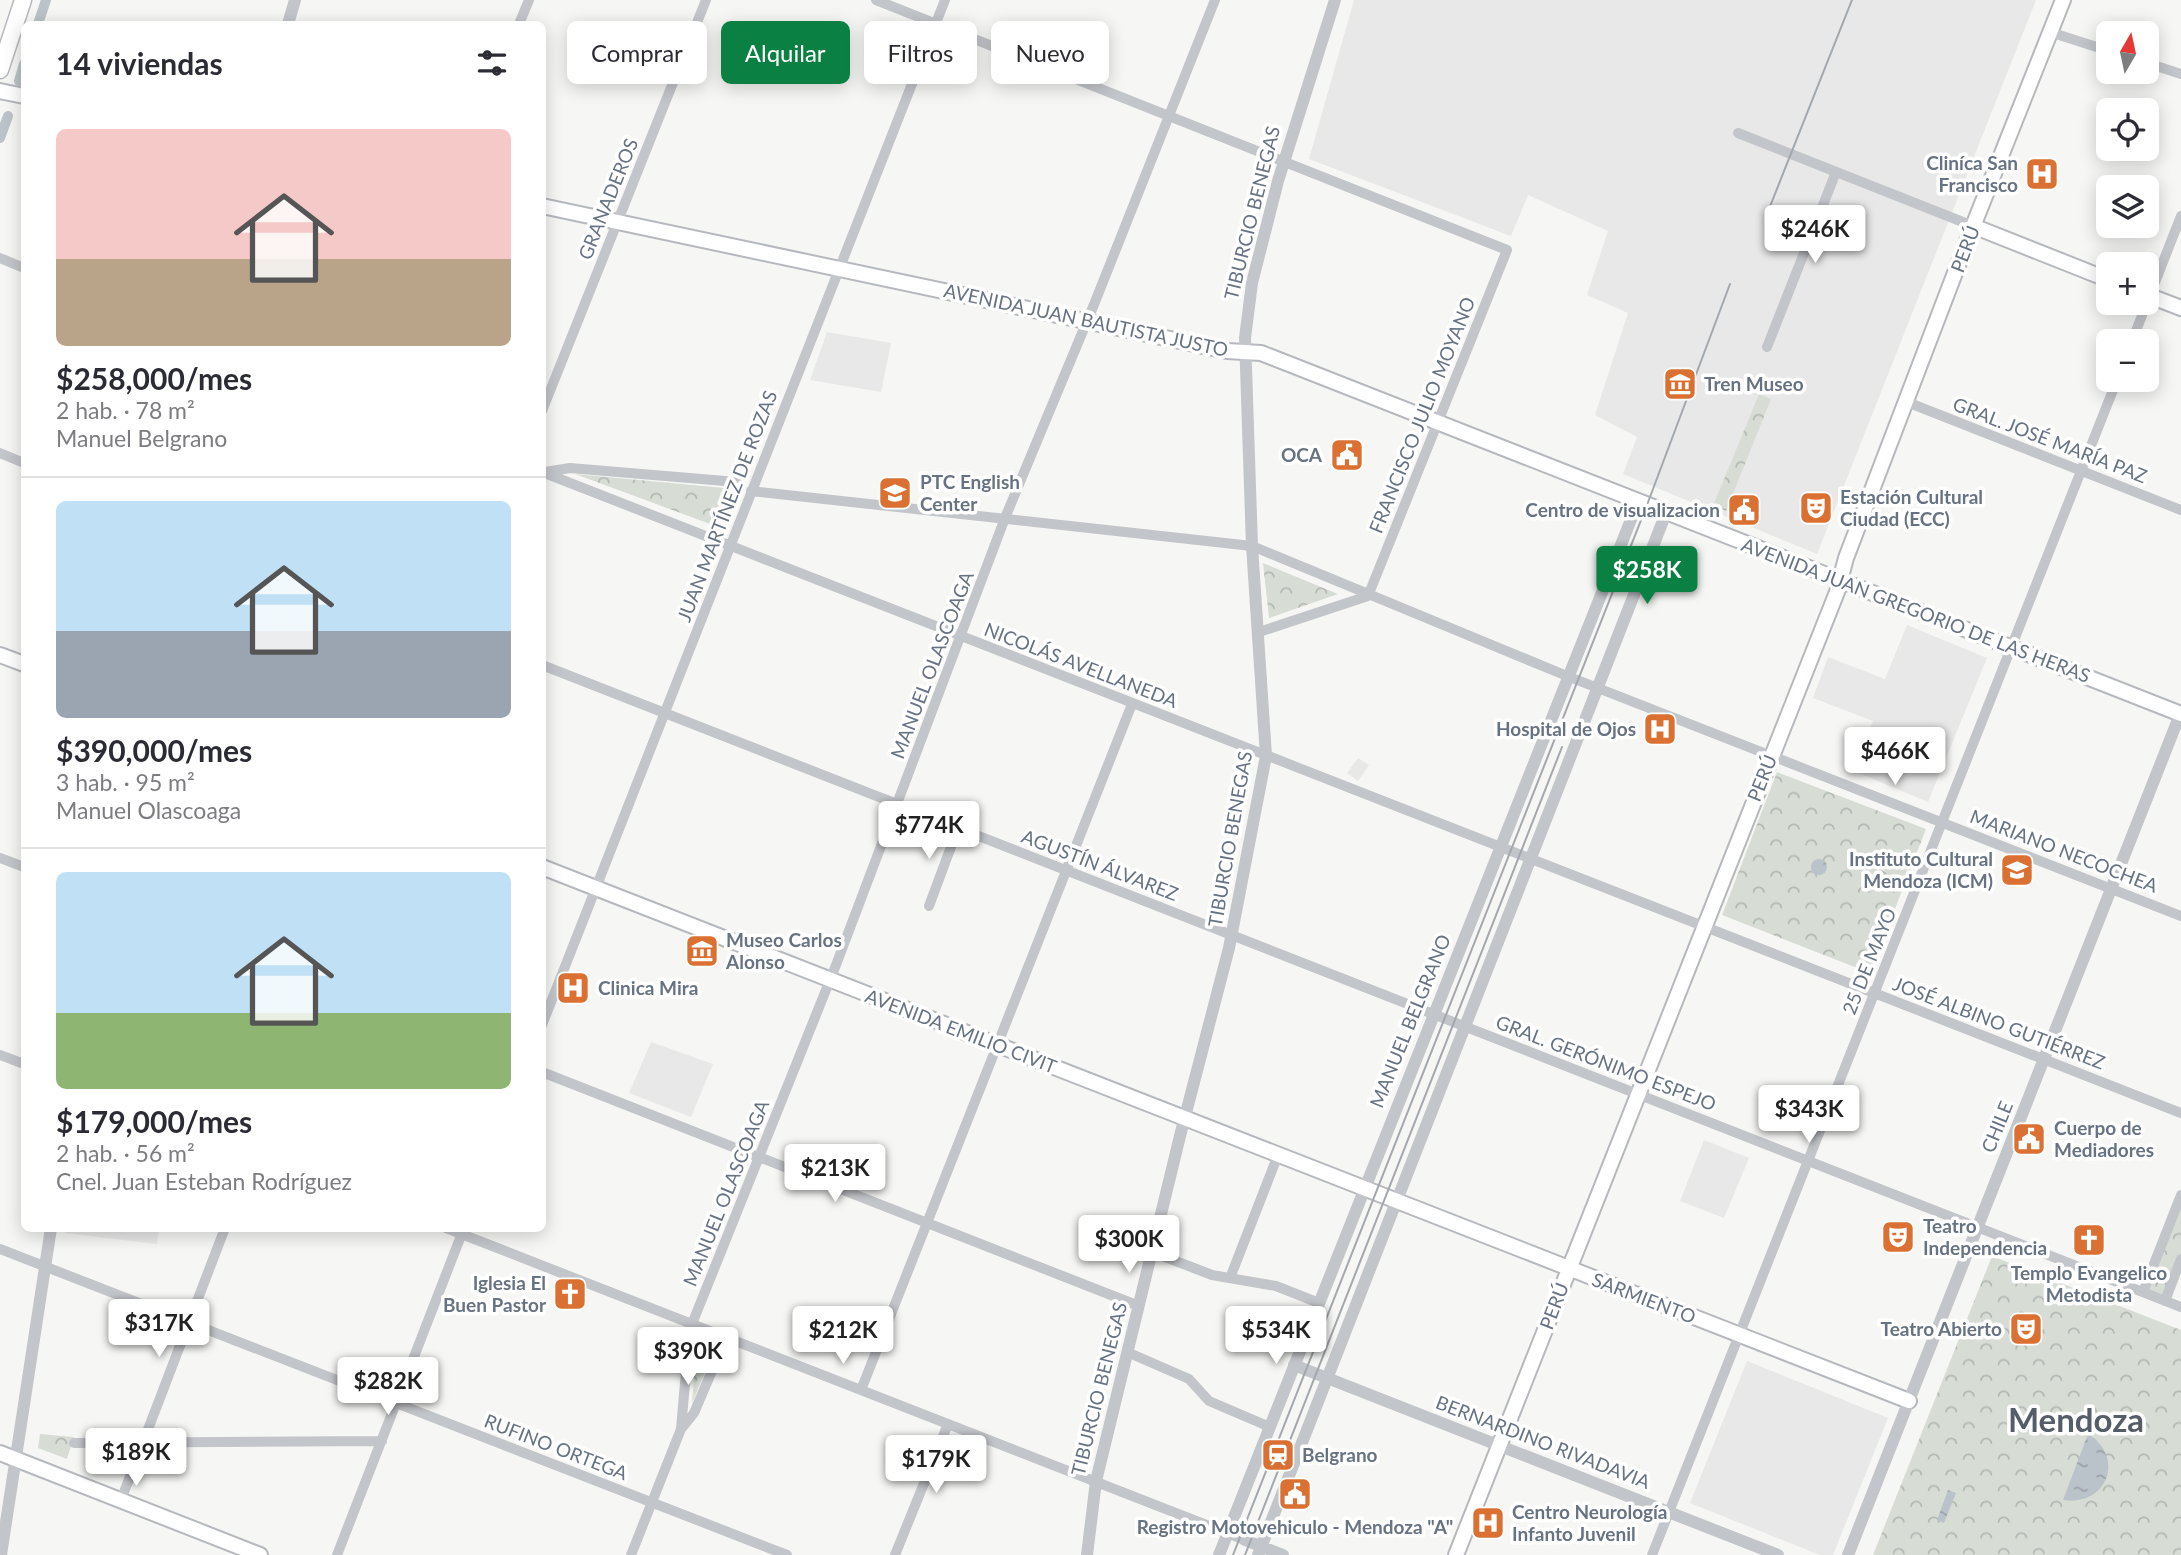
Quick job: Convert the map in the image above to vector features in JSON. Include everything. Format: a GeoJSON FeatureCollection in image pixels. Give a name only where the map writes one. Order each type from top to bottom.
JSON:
{"type":"FeatureCollection","features":[{"type":"Feature","properties":{"kind":"main road"},"geometry":{"type":"LineString","coordinates":[[0,70],[23,0]]}},
{"type":"Feature","properties":{"kind":"main road","name":"PERÚ"},"geometry":{"type":"LineString","coordinates":[[1457,1555],[1840,581],[1846,558],[1973,226],[2063,0]]}},
{"type":"Feature","properties":{"kind":"main road"},"geometry":{"type":"LineString","coordinates":[[0,91],[21,95]]}},
{"type":"Feature","properties":{"kind":"main road","name":"AVENIDA JUAN BAUTISTA JUSTO"},"geometry":{"type":"LineString","coordinates":[[546,207],[1227,351],[1261,353],[1644,504]]}},
{"type":"Feature","properties":{"kind":"main road"},"geometry":{"type":"LineString","coordinates":[[1973,226],[2096,275]]}},
{"type":"Feature","properties":{"kind":"main road"},"geometry":{"type":"LineString","coordinates":[[2159,300],[2181,308]]}},
{"type":"Feature","properties":{"kind":"main road","name":"AVENIDA JUAN GREGORIO DE LAS HERAS"},"geometry":{"type":"LineString","coordinates":[[1644,504],[2181,713]]}},
{"type":"Feature","properties":{"kind":"main road"},"geometry":{"type":"LineString","coordinates":[[0,655],[21,663]]}},
{"type":"Feature","properties":{"kind":"main road","name":"AVENIDA EMILIO CIVIT"},"geometry":{"type":"LineString","coordinates":[[546,869],[1380,1195]]}},
{"type":"Feature","properties":{"kind":"main road","name":"SARMIENTO"},"geometry":{"type":"LineString","coordinates":[[1380,1195],[1909,1401]]}},
{"type":"Feature","properties":{"kind":"main road"},"geometry":{"type":"LineString","coordinates":[[0,1453],[260,1555]]}},
{"type":"Feature","properties":{"kind":"street"},"geometry":{"type":"LineString","coordinates":[[292,21],[295,0]]}},
{"type":"Feature","properties":{"kind":"street"},"geometry":{"type":"LineString","coordinates":[[520,21],[528,0]]}},
{"type":"Feature","properties":{"kind":"street","name":"GRANADEROS"},"geometry":{"type":"LineString","coordinates":[[546,401],[706,0]]}},
{"type":"Feature","properties":{"kind":"street"},"geometry":{"type":"LineString","coordinates":[[876,0],[931,21]]}},
{"type":"Feature","properties":{"kind":"street","name":"JUAN MARTÍNEZ DE ROZAS"},"geometry":{"type":"LineString","coordinates":[[937,21],[945,0]]}},
{"type":"Feature","properties":{"kind":"street","name":"MANUEL OLASCOAGA"},"geometry":{"type":"LineString","coordinates":[[631,1555],[681,1429],[686,1360],[692,1324],[830,980],[1005,518],[1215,0]]}},
{"type":"Feature","properties":{"kind":"street","name":"TIBURCIO BENEGAS"},"geometry":{"type":"LineString","coordinates":[[1087,1555],[1096,1481],[1232,935],[1266,756],[1252,546],[1245,351],[1249,294],[1283,161],[1335,0]]}},
{"type":"Feature","properties":{"kind":"street"},"geometry":{"type":"LineString","coordinates":[[2050,32],[2096,47]]}},
{"type":"Feature","properties":{"kind":"street"},"geometry":{"type":"LineString","coordinates":[[977,39],[1283,161]]}},
{"type":"Feature","properties":{"kind":"street"},"geometry":{"type":"LineString","coordinates":[[2160,67],[2181,74]]}},
{"type":"Feature","properties":{"kind":"street","name":"JUAN MARTÍNEZ DE ROZAS"},"geometry":{"type":"LineString","coordinates":[[546,1015],[912,84]]}},
{"type":"Feature","properties":{"kind":"street"},"geometry":{"type":"LineString","coordinates":[[1738,133],[1973,226]]}},
{"type":"Feature","properties":{"kind":"street","name":"FRANCISCO JULIO MOYANO"},"geometry":{"type":"LineString","coordinates":[[1283,161],[1507,250],[1369,594]]}},
{"type":"Feature","properties":{"kind":"street"},"geometry":{"type":"LineString","coordinates":[[1767,347],[1836,172]]}},
{"type":"Feature","properties":{"kind":"street"},"geometry":{"type":"LineString","coordinates":[[2159,271],[2181,216]]}},
{"type":"Feature","properties":{"kind":"street"},"geometry":{"type":"LineString","coordinates":[[0,258],[21,267]]}},
{"type":"Feature","properties":{"kind":"street","name":"25 DE MAYO"},"geometry":{"type":"LineString","coordinates":[[1652,1555],[2112,392]]}},
{"type":"Feature","properties":{"kind":"street","name":"GRAL. JOSÉ MARÍA PAZ"},"geometry":{"type":"LineString","coordinates":[[1907,402],[2181,510]]}},
{"type":"Feature","properties":{"kind":"street"},"geometry":{"type":"LineString","coordinates":[[0,453],[21,462]]}},
{"type":"Feature","properties":{"kind":"street"},"geometry":{"type":"LineString","coordinates":[[546,472],[572,468],[737,482]]}},
{"type":"Feature","properties":{"kind":"street"},"geometry":{"type":"LineString","coordinates":[[568,482],[563,478],[563,474],[572,468]]}},
{"type":"Feature","properties":{"kind":"street","name":"NICOLÁS AVELLANEDA"},"geometry":{"type":"LineString","coordinates":[[546,473],[1530,857]]}},
{"type":"Feature","properties":{"kind":"street","name":"MARIANO NECOCHEA"},"geometry":{"type":"LineString","coordinates":[[751,491],[1252,546],[1567,676],[2181,916]]}},
{"type":"Feature","properties":{"kind":"street","name":"MANUEL BELGRANO"},"geometry":{"type":"LineString","coordinates":[[1219,1555],[1567,676],[1644,504]]}},
{"type":"Feature","properties":{"kind":"street"},"geometry":{"type":"LineString","coordinates":[[1260,1551],[1666,513]]}},
{"type":"Feature","properties":{"kind":"street"},"geometry":{"type":"LineString","coordinates":[[1259,632],[1363,599],[1369,594]]}},
{"type":"Feature","properties":{"kind":"street","name":"AGUSTÍN ÁLVAREZ"},"geometry":{"type":"LineString","coordinates":[[546,667],[1448,1020]]}},
{"type":"Feature","properties":{"kind":"street"},"geometry":{"type":"LineString","coordinates":[[861,1390],[1132,704]]}},
{"type":"Feature","properties":{"kind":"street","name":"CHILE"},"geometry":{"type":"LineString","coordinates":[[1848,1555],[2181,713]]}},
{"type":"Feature","properties":{"kind":"street"},"geometry":{"type":"LineString","coordinates":[[929,906],[958,828]]}},
{"type":"Feature","properties":{"kind":"street","name":"JOSÉ ALBINO GUTIÉRREZ"},"geometry":{"type":"LineString","coordinates":[[1530,857],[2181,1113]]}},
{"type":"Feature","properties":{"kind":"street"},"geometry":{"type":"LineString","coordinates":[[0,858],[21,866]]}},
{"type":"Feature","properties":{"kind":"street","name":"GRAL. GERÓNIMO ESPEJO"},"geometry":{"type":"LineString","coordinates":[[1448,1020],[2181,1307]]}},
{"type":"Feature","properties":{"kind":"street"},"geometry":{"type":"LineString","coordinates":[[0,1055],[21,1063]]}},
{"type":"Feature","properties":{"kind":"street"},"geometry":{"type":"LineString","coordinates":[[546,1074],[1139,1306]]}},
{"type":"Feature","properties":{"kind":"street"},"geometry":{"type":"LineString","coordinates":[[1230,1278],[1278,1155]]}},
{"type":"Feature","properties":{"kind":"street"},"geometry":{"type":"LineString","coordinates":[[2143,1292],[2181,1195]]}},
{"type":"Feature","properties":{"kind":"street"},"geometry":{"type":"LineString","coordinates":[[1,1555],[50,1232]]}},
{"type":"Feature","properties":{"kind":"street"},"geometry":{"type":"LineString","coordinates":[[121,1500],[224,1232]]}},
{"type":"Feature","properties":{"kind":"street"},"geometry":{"type":"LineString","coordinates":[[337,1555],[463,1232]]}},
{"type":"Feature","properties":{"kind":"street"},"geometry":{"type":"LineString","coordinates":[[465,1232],[692,1324],[1228,1533],[1245,1540],[1260,1551],[1283,1555]]}},
{"type":"Feature","properties":{"kind":"street","name":"RUFINO ORTEGA"},"geometry":{"type":"LineString","coordinates":[[0,1249],[787,1555]]}},
{"type":"Feature","properties":{"kind":"street"},"geometry":{"type":"LineString","coordinates":[[1152,1252],[1203,1272],[1276,1286],[1319,1303]]}},
{"type":"Feature","properties":{"kind":"street"},"geometry":{"type":"LineString","coordinates":[[2165,1301],[2181,1259]]}},
{"type":"Feature","properties":{"kind":"street"},"geometry":{"type":"LineString","coordinates":[[1127,1352],[1189,1379],[1209,1401],[1270,1427]]}},
{"type":"Feature","properties":{"kind":"street","name":"MANUEL OLASCOAGA"},"geometry":{"type":"LineString","coordinates":[[681,1429],[694,1413],[717,1359]]}},
{"type":"Feature","properties":{"kind":"street","name":"BERNARDINO RIVADAVIA"},"geometry":{"type":"LineString","coordinates":[[1294,1366],[1778,1555]]}},
{"type":"Feature","properties":{"kind":"street"},"geometry":{"type":"LineString","coordinates":[[895,1555],[948,1424]]}},
{"type":"Feature","properties":{"kind":"street"},"geometry":{"type":"LineString","coordinates":[[74,1443],[382,1441]]}},
{"type":"Feature","properties":{"kind":"shaded area"},"geometry":{"type":"Polygon","coordinates":[[[1354,0],[2036,0],[1817,554],[1623,474],[1637,437],[1595,415],[1628,313],[1587,295],[1608,231],[1528,195],[1511,236],[1309,159],[1354,0]]]}},
{"type":"Feature","properties":{"kind":"shaded area"},"geometry":{"type":"Polygon","coordinates":[[[827,332],[891,343],[881,392],[810,380],[827,332]]]}},
{"type":"Feature","properties":{"kind":"shaded area"},"geometry":{"type":"Polygon","coordinates":[[[1907,625],[1987,658],[1928,802],[1854,771],[1873,721],[1813,698],[1828,657],[1885,679],[1907,625]]]}},
{"type":"Feature","properties":{"kind":"shaded area"},"geometry":{"type":"Polygon","coordinates":[[[1358,758],[1369,765],[1358,781],[1347,773],[1358,758]]]}},
{"type":"Feature","properties":{"kind":"shaded area"},"geometry":{"type":"Polygon","coordinates":[[[651,1042],[713,1064],[691,1117],[629,1093],[651,1042]]]}},
{"type":"Feature","properties":{"kind":"shaded area"},"geometry":{"type":"Polygon","coordinates":[[[1704,1140],[1749,1158],[1724,1218],[1680,1201],[1704,1140]]]}},
{"type":"Feature","properties":{"kind":"shaded area"},"geometry":{"type":"Polygon","coordinates":[[[65,1232],[158,1232],[157,1244],[65,1232]]]}},
{"type":"Feature","properties":{"kind":"shaded area"},"geometry":{"type":"Polygon","coordinates":[[[1747,1361],[1888,1418],[1833,1555],[1820,1555],[1690,1503],[1747,1361]]]}},
{"type":"Feature","properties":{"kind":"green space"},"geometry":{"type":"Polygon","coordinates":[[[1759,394],[1771,399],[1726,511],[1713,506],[1759,394]]]}},
{"type":"Feature","properties":{"kind":"green space"},"geometry":{"type":"Polygon","coordinates":[[[575,474],[735,489],[721,528],[575,474]]]}},
{"type":"Feature","properties":{"kind":"green space"},"geometry":{"type":"Polygon","coordinates":[[[1263,563],[1338,594],[1269,618],[1263,563]]]}},
{"type":"Feature","properties":{"kind":"green space"},"geometry":{"type":"Polygon","coordinates":[[[1777,772],[1926,829],[1870,973],[1722,915],[1777,772]]]}},
{"type":"Feature","properties":{"kind":"green space"},"geometry":{"type":"Polygon","coordinates":[[[2181,1195],[2181,1259],[2165,1301],[2143,1292],[2181,1195]]]}},
{"type":"Feature","properties":{"kind":"green space"},"geometry":{"type":"Polygon","coordinates":[[[1992,1256],[2181,1330],[2181,1555],[1873,1555],[1992,1256]]]}},
{"type":"Feature","properties":{"kind":"green space"},"geometry":{"type":"Polygon","coordinates":[[[697,1342],[715,1349],[692,1403],[697,1342]]]}},
{"type":"Feature","properties":{"kind":"green space"},"geometry":{"type":"Polygon","coordinates":[[[40,1434],[74,1437],[67,1459],[38,1448],[40,1434]]]}},
{"type":"Feature","properties":{"kind":"water"},"geometry":{"type":"Polygon","coordinates":[[[1819,859],[1827,867],[1819,875],[1811,867],[1819,859]]]}},
{"type":"Feature","properties":{"kind":"water"},"geometry":{"type":"Polygon","coordinates":[[[2088,1434],[2100,1444],[2106,1455],[2106,1478],[2091,1496],[2078,1500],[2063,1500],[2088,1434]]]}},
{"type":"Feature","properties":{"kind":"water"},"geometry":{"type":"Polygon","coordinates":[[[1948,1490],[1956,1493],[1944,1523],[1937,1520],[1948,1490]]]}},
{"type":"Feature","properties":{"kind":"waterway"},"geometry":{"type":"LineString","coordinates":[[39,21],[46,0]]}},
{"type":"Feature","properties":{"kind":"waterway"},"geometry":{"type":"LineString","coordinates":[[19,81],[21,74]]}},
{"type":"Feature","properties":{"kind":"waterway"},"geometry":{"type":"LineString","coordinates":[[0,138],[8,116]]}},
{"type":"Feature","properties":{"kind":"tram line"},"geometry":{"type":"LineString","coordinates":[[1767,214],[1852,0]]}},
{"type":"Feature","properties":{"kind":"tram line"},"geometry":{"type":"LineString","coordinates":[[1233,1555],[1647,505],[1730,284]]}},
{"type":"Feature","properties":{"kind":"tram line"},"geometry":{"type":"LineString","coordinates":[[1245,1555],[1562,747]]}},
{"type":"Feature","properties":{"kind":"place","name":"Cliníca San Francisco"},"geometry":{"type":"Point","coordinates":[2042,174]}},
{"type":"Feature","properties":{"kind":"place","name":"Tren Museo"},"geometry":{"type":"Point","coordinates":[1680,384]}},
{"type":"Feature","properties":{"kind":"place","name":"OCA"},"geometry":{"type":"Point","coordinates":[1347,455]}},
{"type":"Feature","properties":{"kind":"place","name":"PTC English Center"},"geometry":{"type":"Point","coordinates":[895,493]}},
{"type":"Feature","properties":{"kind":"place","name":"Estación Cultural Ciudad (ECC)"},"geometry":{"type":"Point","coordinates":[1816,508]}},
{"type":"Feature","properties":{"kind":"place","name":"Centro de visualizacion"},"geometry":{"type":"Point","coordinates":[1744,510]}},
{"type":"Feature","properties":{"kind":"place","name":"Hospital de Ojos"},"geometry":{"type":"Point","coordinates":[1660,729]}},
{"type":"Feature","properties":{"kind":"place","name":"Instituto Cultural Mendoza (ICM)"},"geometry":{"type":"Point","coordinates":[2017,870]}},
{"type":"Feature","properties":{"kind":"place","name":"Museo Carlos Alonso"},"geometry":{"type":"Point","coordinates":[702,951]}},
{"type":"Feature","properties":{"kind":"place","name":"Clinica Mira"},"geometry":{"type":"Point","coordinates":[573,988]}},
{"type":"Feature","properties":{"kind":"place","name":"Cuerpo de Mediadores"},"geometry":{"type":"Point","coordinates":[2029,1139]}},
{"type":"Feature","properties":{"kind":"place","name":"Teatro Independencia"},"geometry":{"type":"Point","coordinates":[1898,1237]}},
{"type":"Feature","properties":{"kind":"place","name":"Templo Evangelico Metodista"},"geometry":{"type":"Point","coordinates":[2089,1240]}},
{"type":"Feature","properties":{"kind":"place","name":"Iglesia El Buen Pastor"},"geometry":{"type":"Point","coordinates":[570,1294]}},
{"type":"Feature","properties":{"kind":"place","name":"Teatro Abierto"},"geometry":{"type":"Point","coordinates":[2026,1329]}},
{"type":"Feature","properties":{"kind":"place","name":"Belgrano"},"geometry":{"type":"Point","coordinates":[1278,1455]}},
{"type":"Feature","properties":{"kind":"place","name":"Registro Motovehiculo - Mendoza \"A\""},"geometry":{"type":"Point","coordinates":[1295,1494]}},
{"type":"Feature","properties":{"kind":"place","name":"Centro Neurología Infanto Juvenil"},"geometry":{"type":"Point","coordinates":[1488,1523]}},
{"type":"Feature","properties":{"kind":"district","name":"Mendoza"},"geometry":{"type":"Point","coordinates":[2076,1420]}}]}
